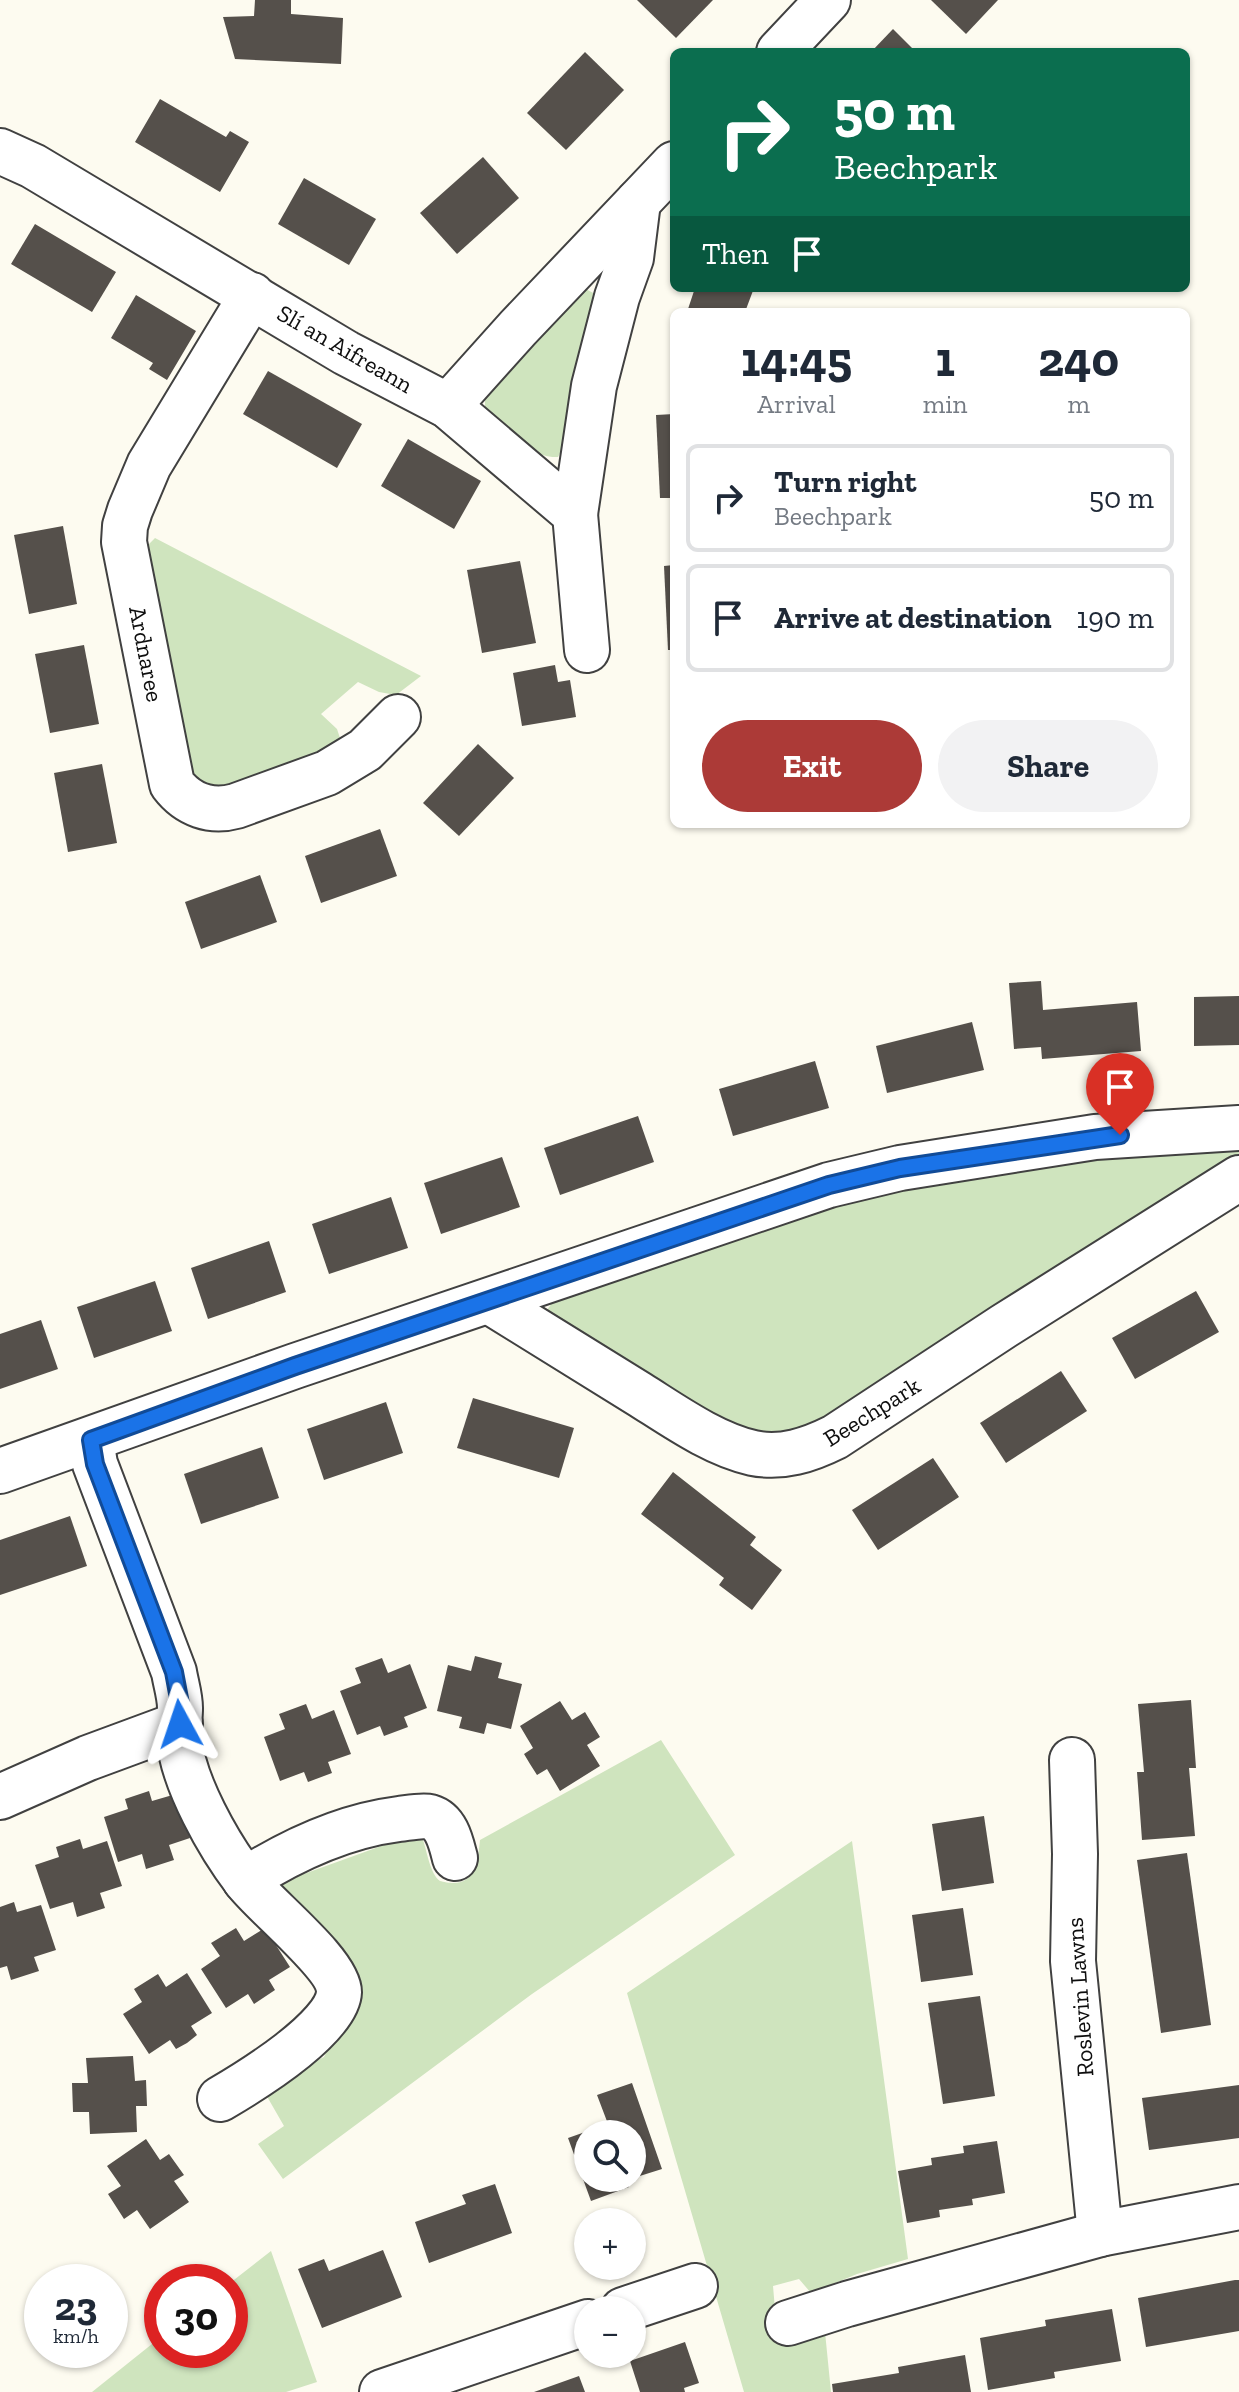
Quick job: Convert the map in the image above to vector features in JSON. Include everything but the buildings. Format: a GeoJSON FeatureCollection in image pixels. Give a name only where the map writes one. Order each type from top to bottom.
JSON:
{"type":"FeatureCollection","features":[{"type":"Feature","properties":{"kind":"street"},"geometry":{"type":"LineString","coordinates":[[783,48],[828,0]]}},
{"type":"Feature","properties":{"kind":"street","name":"Slí an Aifreann"},"geometry":{"type":"LineString","coordinates":[[0,151],[33,166],[346,353],[448,406],[575,514]]}},
{"type":"Feature","properties":{"kind":"street"},"geometry":{"type":"LineString","coordinates":[[448,406],[670,168]]}},
{"type":"Feature","properties":{"kind":"street"},"geometry":{"type":"LineString","coordinates":[[587,650],[575,514],[594,386],[617,297],[631,258],[638,202]]}},
{"type":"Feature","properties":{"kind":"street","name":"Ardnaree"},"geometry":{"type":"LineString","coordinates":[[252,295],[149,465],[125,526],[124,542],[172,784],[193,803],[222,810],[236,806],[327,773],[365,750],[398,717]]}},
{"type":"Feature","properties":{"kind":"street"},"geometry":{"type":"LineString","coordinates":[[0,1471],[295,1366],[854,1178],[1095,1137],[1239,1128]]}},
{"type":"Feature","properties":{"kind":"street","name":"Beechpark"},"geometry":{"type":"LineString","coordinates":[[489,1301],[674,1416],[730,1446],[754,1453],[793,1453],[813,1448],[835,1437],[1239,1178]]}},
{"type":"Feature","properties":{"kind":"street"},"geometry":{"type":"LineString","coordinates":[[91,1440],[95,1464],[174,1672],[180,1704],[179,1737],[184,1764],[201,1805],[245,1880],[326,1963],[338,1981],[339,1994],[334,2008],[292,2051],[263,2075],[220,2099]]}},
{"type":"Feature","properties":{"kind":"street"},"geometry":{"type":"LineString","coordinates":[[0,1797],[88,1758],[180,1724]]}},
{"type":"Feature","properties":{"kind":"street","name":"Roslevin Lawns"},"geometry":{"type":"LineString","coordinates":[[1072,1760],[1075,1854],[1073,1961],[1100,2234]]}},
{"type":"Feature","properties":{"kind":"street"},"geometry":{"type":"LineString","coordinates":[[245,1880],[296,1851],[349,1829],[409,1818],[430,1817],[440,1824],[447,1831],[455,1858]]}},
{"type":"Feature","properties":{"kind":"street"},"geometry":{"type":"LineString","coordinates":[[788,2323],[1100,2234],[1239,2207]]}},
{"type":"Feature","properties":{"kind":"street"},"geometry":{"type":"LineString","coordinates":[[646,2302],[695,2286]]}},
{"type":"Feature","properties":{"kind":"street"},"geometry":{"type":"LineString","coordinates":[[382,2392],[574,2327]]}},
{"type":"Feature","properties":{"kind":"green space"},"geometry":{"type":"Polygon","coordinates":[[[582,287],[597,295],[565,445],[558,457],[548,456],[518,441],[485,411],[485,392],[582,287]]]}},
{"type":"Feature","properties":{"kind":"green space"},"geometry":{"type":"Polygon","coordinates":[[[155,538],[421,676],[396,695],[379,692],[358,682],[321,714],[337,729],[342,744],[221,793],[205,785],[191,772],[146,547],[155,538]]]}},
{"type":"Feature","properties":{"kind":"green space"},"geometry":{"type":"Polygon","coordinates":[[[1235,1144],[1239,1159],[812,1433],[745,1437],[547,1318],[547,1310],[554,1300],[825,1204],[1010,1163],[1235,1144]]]}},
{"type":"Feature","properties":{"kind":"green space"},"geometry":{"type":"Polygon","coordinates":[[[661,1740],[735,1855],[532,1994],[283,2179],[258,2144],[284,2126],[265,2093],[286,2076],[324,2057],[340,2023],[279,1894],[283,1884],[409,1836],[423,1840],[431,1868],[440,1881],[461,1882],[475,1868],[480,1840],[661,1740]]]}},
{"type":"Feature","properties":{"kind":"green space"},"geometry":{"type":"Polygon","coordinates":[[[852,1841],[908,2259],[857,2274],[811,2293],[799,2279],[773,2286],[778,2344],[825,2332],[831,2392],[744,2392],[627,1993],[852,1841]]]}},
{"type":"Feature","properties":{"kind":"green space"},"geometry":{"type":"Polygon","coordinates":[[[271,2251],[317,2382],[286,2392],[92,2392],[122,2368],[128,2368],[128,2363],[144,2350],[144,2368],[248,2368],[248,2269],[271,2251]]]}},
{"type":"Feature","properties":{"kind":"route"},"geometry":{"type":"LineString","coordinates":[[180,1724],[174,1672],[95,1464],[91,1440],[295,1366],[829,1185],[900,1168],[1120,1135]]}}]}
